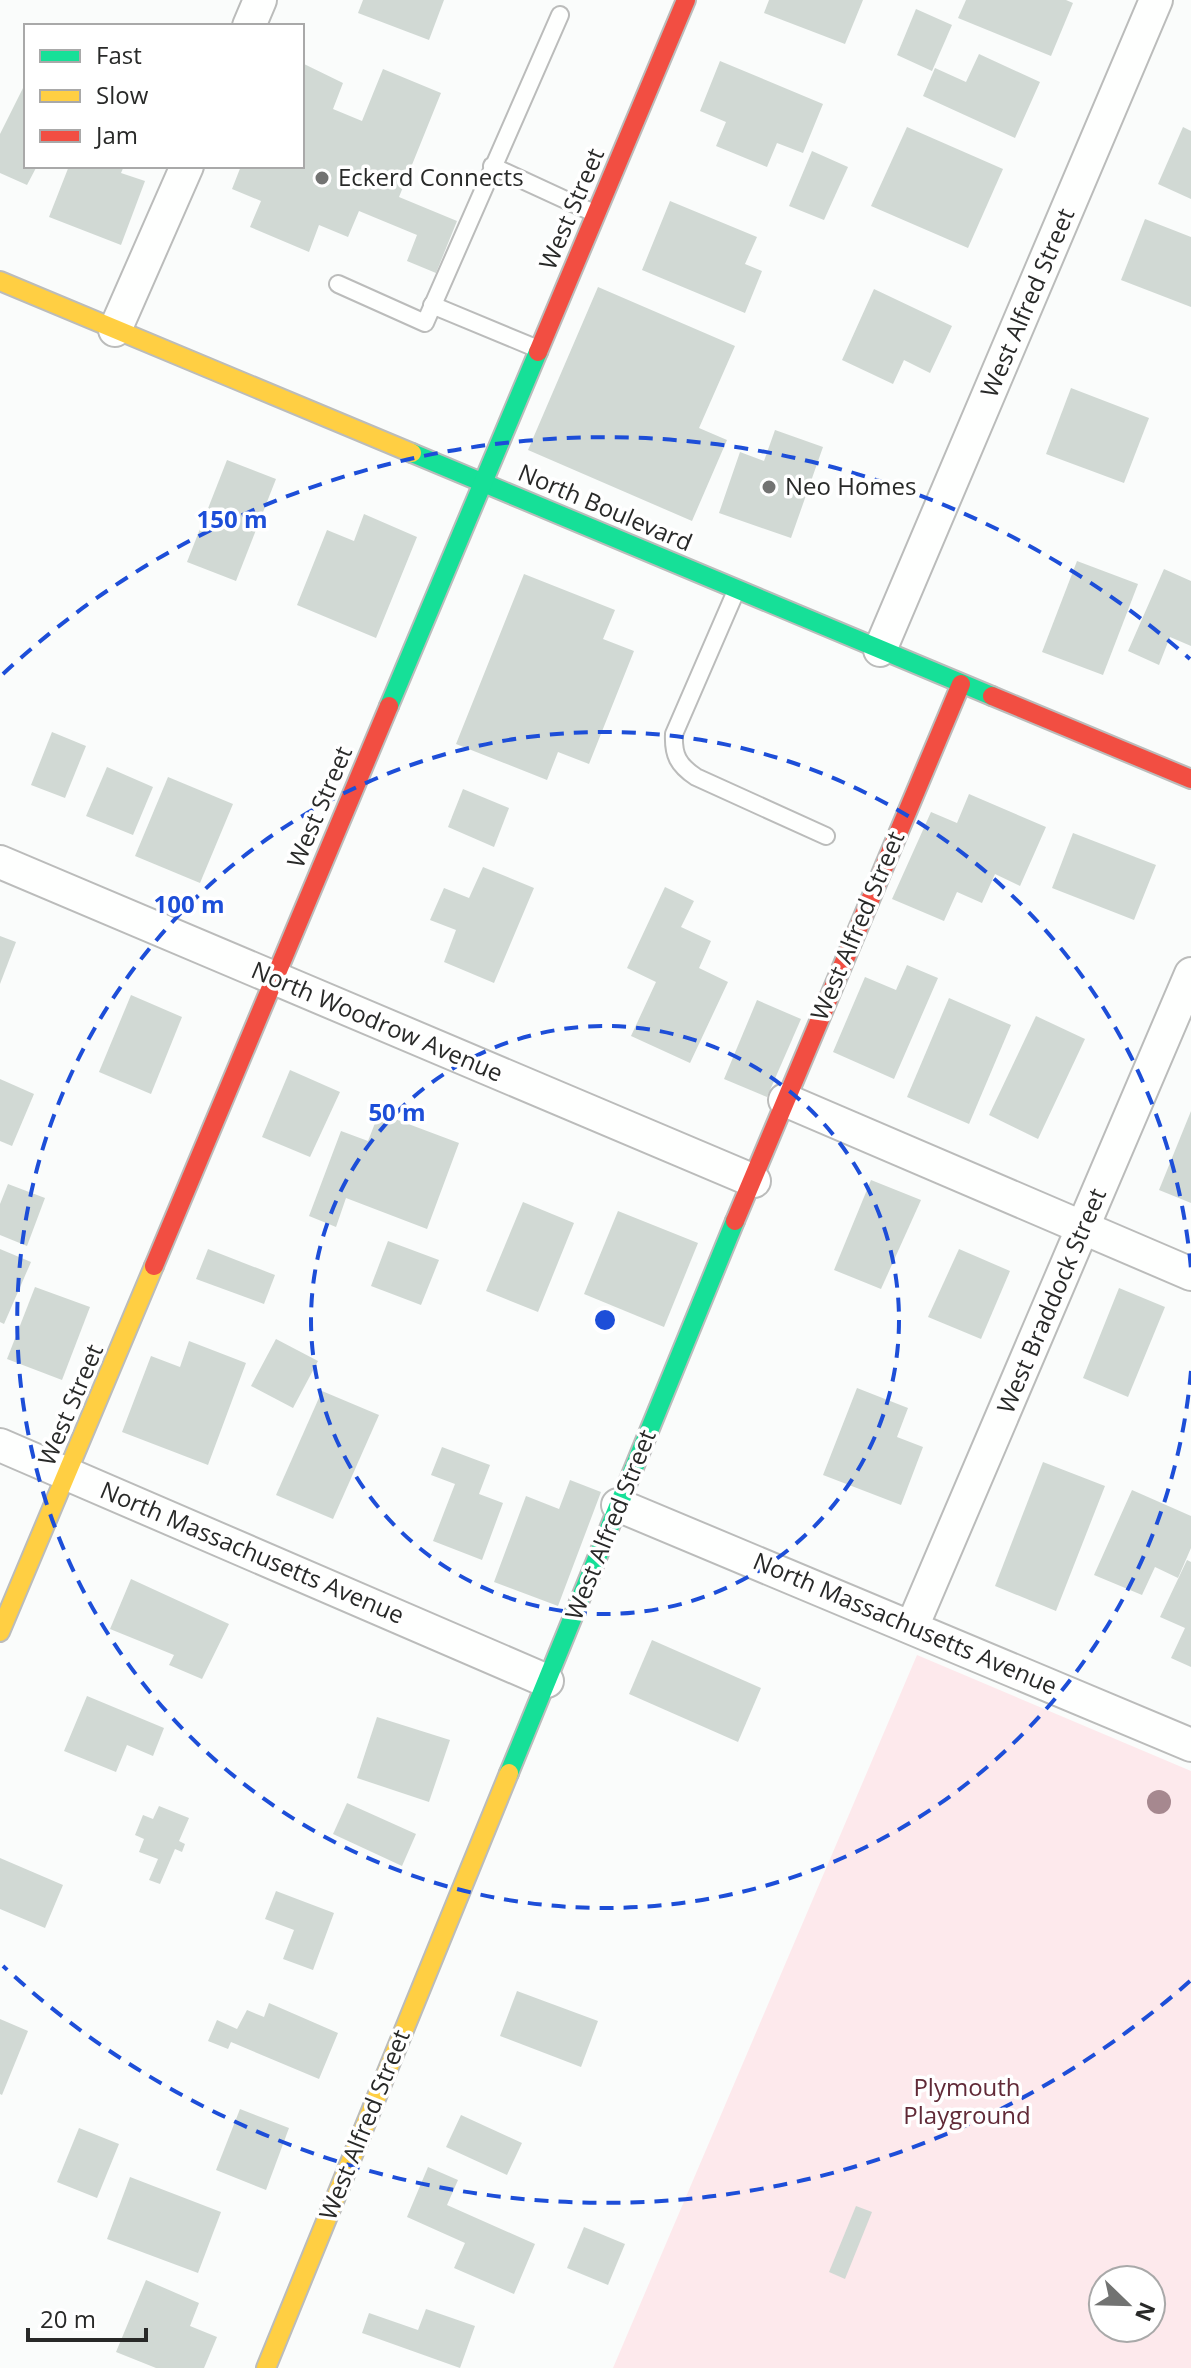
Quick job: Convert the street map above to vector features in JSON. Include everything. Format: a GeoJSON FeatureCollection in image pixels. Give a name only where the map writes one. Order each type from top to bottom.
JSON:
{"type":"FeatureCollection","features":[{"type":"Feature","properties":{"kind":"street"},"geometry":{"type":"LineString","coordinates":[[250,24],[260,0]]}},
{"type":"Feature","properties":{"kind":"street","name":"West Street"},"geometry":{"type":"LineString","coordinates":[[0,1632],[686,0]]}},
{"type":"Feature","properties":{"kind":"street","name":"West Alfred Street"},"geometry":{"type":"LineString","coordinates":[[880,650],[1156,0]]}},
{"type":"Feature","properties":{"kind":"street"},"geometry":{"type":"LineString","coordinates":[[115,330],[186,168]]}},
{"type":"Feature","properties":{"kind":"street","name":"North Boulevard"},"geometry":{"type":"LineString","coordinates":[[0,281],[1191,779]]}},
{"type":"Feature","properties":{"kind":"street","name":"West Alfred Street"},"geometry":{"type":"LineString","coordinates":[[266,2368],[785,1100],[961,684]]}},
{"type":"Feature","properties":{"kind":"street","name":"North Woodrow Avenue"},"geometry":{"type":"LineString","coordinates":[[0,862],[754,1181]]}},
{"type":"Feature","properties":{"kind":"street","name":"West Braddock Street"},"geometry":{"type":"LineString","coordinates":[[912,1627],[1191,974]]}},
{"type":"Feature","properties":{"kind":"street"},"geometry":{"type":"LineString","coordinates":[[785,1100],[1191,1274]]}},
{"type":"Feature","properties":{"kind":"street","name":"North Massachusetts Avenue"},"geometry":{"type":"LineString","coordinates":[[0,1445],[547,1681]]}},
{"type":"Feature","properties":{"kind":"street","name":"North Massachusetts Avenue"},"geometry":{"type":"LineString","coordinates":[[618,1505],[1191,1745]]}},
{"type":"Feature","properties":{"kind":"lane"},"geometry":{"type":"LineString","coordinates":[[338,284],[425,323],[560,15]]}},
{"type":"Feature","properties":{"kind":"lane"},"geometry":{"type":"LineString","coordinates":[[492,166],[596,214]]}},
{"type":"Feature","properties":{"kind":"lane"},"geometry":{"type":"LineString","coordinates":[[432,305],[539,349]]}},
{"type":"Feature","properties":{"kind":"lane"},"geometry":{"type":"LineString","coordinates":[[737,590],[674,734],[673,750],[681,767],[696,777],[826,836]]}},
{"type":"Feature","properties":{"kind":"green space","name":"Plymouth Playground"},"geometry":{"type":"Polygon","coordinates":[[[917,1655],[1191,1771],[1191,2368],[613,2368],[917,1655]]]}},
{"type":"Feature","properties":{"kind":"building"},"geometry":{"type":"Polygon","coordinates":[[[363,0],[444,0],[429,40],[358,13],[363,0]]]}},
{"type":"Feature","properties":{"kind":"building"},"geometry":{"type":"Polygon","coordinates":[[[769,0],[863,0],[845,44],[764,13],[769,0]]]}},
{"type":"Feature","properties":{"kind":"building"},"geometry":{"type":"Polygon","coordinates":[[[966,0],[1066,0],[1073,3],[1051,56],[958,18],[966,0]]]}},
{"type":"Feature","properties":{"kind":"building"},"geometry":{"type":"Polygon","coordinates":[[[916,9],[952,25],[932,71],[897,55],[916,9]]]}},
{"type":"Feature","properties":{"kind":"building"},"geometry":{"type":"Polygon","coordinates":[[[979,54],[1040,82],[1015,138],[923,96],[935,68],[966,82],[979,54]]]}},
{"type":"Feature","properties":{"kind":"building"},"geometry":{"type":"Polygon","coordinates":[[[720,61],[823,104],[803,153],[777,143],[767,167],[716,146],[726,122],[700,111],[720,61]]]}},
{"type":"Feature","properties":{"kind":"building","name":"Eckerd Connects"},"geometry":{"type":"Polygon","coordinates":[[[304,64],[343,83],[333,109],[362,121],[383,69],[441,93],[399,197],[457,221],[436,273],[407,261],[417,235],[359,211],[348,237],[319,225],[309,252],[250,227],[261,201],[232,189],[240,168],[304,168],[304,64]]]}},
{"type":"Feature","properties":{"kind":"building"},"geometry":{"type":"Polygon","coordinates":[[[24,86],[24,168],[36,168],[27,185],[0,173],[0,134],[24,86]]]}},
{"type":"Feature","properties":{"kind":"building"},"geometry":{"type":"Polygon","coordinates":[[[907,127],[1003,169],[968,248],[871,206],[907,127]]]}},
{"type":"Feature","properties":{"kind":"building"},"geometry":{"type":"Polygon","coordinates":[[[1183,127],[1191,131],[1191,199],[1158,184],[1183,127]]]}},
{"type":"Feature","properties":{"kind":"building"},"geometry":{"type":"Polygon","coordinates":[[[812,151],[848,167],[824,220],[789,206],[812,151]]]}},
{"type":"Feature","properties":{"kind":"building"},"geometry":{"type":"Polygon","coordinates":[[[68,168],[123,168],[121,173],[145,181],[121,245],[49,217],[68,168]]]}},
{"type":"Feature","properties":{"kind":"building"},"geometry":{"type":"Polygon","coordinates":[[[670,201],[757,237],[745,264],[762,271],[745,313],[642,270],[670,201]]]}},
{"type":"Feature","properties":{"kind":"building"},"geometry":{"type":"Polygon","coordinates":[[[1145,219],[1191,237],[1191,307],[1121,280],[1145,219]]]}},
{"type":"Feature","properties":{"kind":"building"},"geometry":{"type":"Polygon","coordinates":[[[598,287],[735,346],[699,428],[727,440],[692,521],[528,450],[598,287]]]}},
{"type":"Feature","properties":{"kind":"building"},"geometry":{"type":"Polygon","coordinates":[[[874,289],[952,326],[930,373],[904,360],[893,384],[842,360],[874,289]]]}},
{"type":"Feature","properties":{"kind":"building"},"geometry":{"type":"Polygon","coordinates":[[[1071,388],[1149,418],[1124,483],[1046,454],[1071,388]]]}},
{"type":"Feature","properties":{"kind":"building","name":"Neo Homes"},"geometry":{"type":"Polygon","coordinates":[[[775,430],[823,447],[791,538],[719,513],[740,452],[764,461],[775,430]]]}},
{"type":"Feature","properties":{"kind":"building"},"geometry":{"type":"Polygon","coordinates":[[[227,460],[276,479],[236,581],[187,562],[227,460]]]}},
{"type":"Feature","properties":{"kind":"building"},"geometry":{"type":"Polygon","coordinates":[[[364,514],[417,537],[376,638],[297,605],[327,530],[354,541],[364,514]]]}},
{"type":"Feature","properties":{"kind":"building"},"geometry":{"type":"Polygon","coordinates":[[[1077,561],[1138,584],[1103,675],[1042,652],[1077,561]]]}},
{"type":"Feature","properties":{"kind":"building"},"geometry":{"type":"Polygon","coordinates":[[[1164,569],[1191,581],[1191,646],[1170,637],[1159,665],[1128,651],[1164,569]]]}},
{"type":"Feature","properties":{"kind":"building"},"geometry":{"type":"Polygon","coordinates":[[[524,574],[615,610],[603,639],[634,651],[589,764],[558,752],[547,780],[456,744],[524,574]]]}},
{"type":"Feature","properties":{"kind":"building"},"geometry":{"type":"Polygon","coordinates":[[[52,732],[86,746],[65,798],[31,785],[52,732]]]}},
{"type":"Feature","properties":{"kind":"building"},"geometry":{"type":"Polygon","coordinates":[[[107,767],[153,787],[133,835],[86,816],[107,767]]]}},
{"type":"Feature","properties":{"kind":"building"},"geometry":{"type":"Polygon","coordinates":[[[168,777],[233,804],[200,883],[135,856],[168,777]]]}},
{"type":"Feature","properties":{"kind":"building"},"geometry":{"type":"Polygon","coordinates":[[[463,789],[509,808],[494,847],[448,827],[463,789]]]}},
{"type":"Feature","properties":{"kind":"building"},"geometry":{"type":"Polygon","coordinates":[[[969,794],[1046,827],[1020,886],[995,874],[982,903],[957,892],[944,921],[892,899],[931,812],[957,823],[969,794]]]}},
{"type":"Feature","properties":{"kind":"building"},"geometry":{"type":"Polygon","coordinates":[[[1073,833],[1156,865],[1134,920],[1052,888],[1073,833]]]}},
{"type":"Feature","properties":{"kind":"building"},"geometry":{"type":"Polygon","coordinates":[[[483,867],[534,888],[494,983],[444,962],[456,930],[430,920],[444,888],[469,898],[483,867]]]}},
{"type":"Feature","properties":{"kind":"building"},"geometry":{"type":"Polygon","coordinates":[[[665,887],[694,901],[681,927],[711,941],[699,968],[728,982],[690,1063],[631,1036],[656,982],[627,968],[665,887]]]}},
{"type":"Feature","properties":{"kind":"building"},"geometry":{"type":"Polygon","coordinates":[[[0,936],[16,942],[0,984],[0,936]]]}},
{"type":"Feature","properties":{"kind":"building"},"geometry":{"type":"Polygon","coordinates":[[[907,965],[938,978],[894,1079],[833,1052],[865,977],[896,990],[907,965]]]}},
{"type":"Feature","properties":{"kind":"building"},"geometry":{"type":"Polygon","coordinates":[[[131,995],[182,1017],[151,1094],[99,1072],[131,995]]]}},
{"type":"Feature","properties":{"kind":"building"},"geometry":{"type":"Polygon","coordinates":[[[949,998],[1011,1025],[969,1124],[907,1097],[949,998]]]}},
{"type":"Feature","properties":{"kind":"building"},"geometry":{"type":"Polygon","coordinates":[[[757,1000],[801,1019],[767,1097],[724,1079],[757,1000]]]}},
{"type":"Feature","properties":{"kind":"building"},"geometry":{"type":"Polygon","coordinates":[[[1036,1016],[1085,1039],[1038,1139],[989,1115],[1036,1016]]]}},
{"type":"Feature","properties":{"kind":"building"},"geometry":{"type":"Polygon","coordinates":[[[290,1070],[340,1092],[310,1157],[262,1137],[290,1070]]]}},
{"type":"Feature","properties":{"kind":"building"},"geometry":{"type":"Polygon","coordinates":[[[0,1079],[34,1094],[12,1146],[0,1141],[0,1079]]]}},
{"type":"Feature","properties":{"kind":"building"},"geometry":{"type":"Polygon","coordinates":[[[1191,1111],[1191,1203],[1159,1190],[1191,1111]]]}},
{"type":"Feature","properties":{"kind":"building"},"geometry":{"type":"Polygon","coordinates":[[[379,1113],[459,1143],[427,1229],[346,1198],[336,1227],[309,1216],[341,1131],[368,1141],[379,1113]]]}},
{"type":"Feature","properties":{"kind":"building"},"geometry":{"type":"Polygon","coordinates":[[[871,1180],[921,1200],[881,1289],[834,1270],[871,1180]]]}},
{"type":"Feature","properties":{"kind":"building"},"geometry":{"type":"Polygon","coordinates":[[[8,1184],[45,1198],[27,1246],[0,1235],[0,1204],[8,1184]]]}},
{"type":"Feature","properties":{"kind":"building"},"geometry":{"type":"Polygon","coordinates":[[[523,1202],[574,1223],[538,1312],[486,1291],[523,1202]]]}},
{"type":"Feature","properties":{"kind":"building"},"geometry":{"type":"Polygon","coordinates":[[[618,1211],[698,1243],[664,1327],[584,1294],[618,1211]]]}},
{"type":"Feature","properties":{"kind":"building"},"geometry":{"type":"Polygon","coordinates":[[[388,1241],[439,1260],[421,1305],[371,1286],[388,1241]]]}},
{"type":"Feature","properties":{"kind":"building"},"geometry":{"type":"Polygon","coordinates":[[[0,1249],[31,1262],[4,1324],[0,1322],[0,1249]]]}},
{"type":"Feature","properties":{"kind":"building"},"geometry":{"type":"Polygon","coordinates":[[[208,1249],[275,1275],[264,1304],[196,1279],[208,1249]]]}},
{"type":"Feature","properties":{"kind":"building"},"geometry":{"type":"Polygon","coordinates":[[[959,1249],[1010,1271],[981,1339],[928,1317],[959,1249]]]}},
{"type":"Feature","properties":{"kind":"building"},"geometry":{"type":"Polygon","coordinates":[[[35,1287],[90,1307],[62,1380],[7,1359],[35,1287]]]}},
{"type":"Feature","properties":{"kind":"building"},"geometry":{"type":"Polygon","coordinates":[[[1119,1288],[1165,1307],[1128,1397],[1083,1378],[1119,1288]]]}},
{"type":"Feature","properties":{"kind":"building"},"geometry":{"type":"Polygon","coordinates":[[[276,1339],[318,1361],[293,1408],[251,1386],[276,1339]]]}},
{"type":"Feature","properties":{"kind":"building"},"geometry":{"type":"Polygon","coordinates":[[[189,1341],[246,1363],[208,1465],[122,1432],[151,1356],[180,1367],[189,1341]]]}},
{"type":"Feature","properties":{"kind":"building"},"geometry":{"type":"Polygon","coordinates":[[[857,1388],[908,1408],[897,1437],[923,1447],[901,1505],[823,1475],[857,1388]]]}},
{"type":"Feature","properties":{"kind":"building"},"geometry":{"type":"Polygon","coordinates":[[[322,1391],[379,1415],[333,1519],[276,1495],[322,1391]]]}},
{"type":"Feature","properties":{"kind":"building"},"geometry":{"type":"Polygon","coordinates":[[[442,1447],[490,1465],[479,1494],[503,1503],[482,1560],[433,1541],[455,1484],[431,1475],[442,1447]]]}},
{"type":"Feature","properties":{"kind":"building"},"geometry":{"type":"Polygon","coordinates":[[[1043,1462],[1105,1486],[1056,1611],[995,1586],[1043,1462]]]}},
{"type":"Feature","properties":{"kind":"building"},"geometry":{"type":"Polygon","coordinates":[[[570,1480],[601,1492],[558,1606],[494,1582],[526,1496],[559,1509],[570,1480]]]}},
{"type":"Feature","properties":{"kind":"building"},"geometry":{"type":"Polygon","coordinates":[[[1132,1490],[1191,1516],[1191,1548],[1178,1578],[1155,1567],[1142,1595],[1094,1575],[1132,1490]]]}},
{"type":"Feature","properties":{"kind":"building"},"geometry":{"type":"Polygon","coordinates":[[[1187,1560],[1191,1562],[1191,1667],[1171,1658],[1185,1628],[1160,1617],[1187,1560]]]}},
{"type":"Feature","properties":{"kind":"building"},"geometry":{"type":"Polygon","coordinates":[[[131,1579],[229,1624],[202,1679],[169,1665],[174,1655],[110,1629],[131,1579]]]}},
{"type":"Feature","properties":{"kind":"building"},"geometry":{"type":"Polygon","coordinates":[[[652,1640],[761,1688],[738,1742],[629,1694],[652,1640]]]}},
{"type":"Feature","properties":{"kind":"building"},"geometry":{"type":"Polygon","coordinates":[[[87,1696],[164,1728],[153,1756],[127,1745],[116,1772],[64,1751],[87,1696]]]}},
{"type":"Feature","properties":{"kind":"building"},"geometry":{"type":"Polygon","coordinates":[[[377,1717],[450,1740],[429,1802],[357,1778],[377,1717]]]}},
{"type":"Feature","properties":{"kind":"building"},"geometry":{"type":"Polygon","coordinates":[[[347,1803],[416,1834],[402,1866],[333,1834],[347,1803]]]}},
{"type":"Feature","properties":{"kind":"building"},"geometry":{"type":"Polygon","coordinates":[[[159,1806],[189,1818],[179,1841],[185,1844],[182,1852],[175,1849],[160,1884],[149,1880],[158,1859],[139,1852],[144,1839],[135,1835],[143,1815],[153,1819],[159,1806]]]}},
{"type":"Feature","properties":{"kind":"building"},"geometry":{"type":"Polygon","coordinates":[[[0,1858],[63,1885],[45,1928],[0,1909],[0,1858]]]}},
{"type":"Feature","properties":{"kind":"building"},"geometry":{"type":"Polygon","coordinates":[[[276,1891],[334,1913],[313,1970],[283,1959],[294,1930],[265,1919],[276,1891]]]}},
{"type":"Feature","properties":{"kind":"building"},"geometry":{"type":"Polygon","coordinates":[[[517,1991],[598,2021],[581,2067],[500,2036],[517,1991]]]}},
{"type":"Feature","properties":{"kind":"building"},"geometry":{"type":"Polygon","coordinates":[[[269,2003],[338,2033],[319,2079],[231,2042],[228,2049],[208,2041],[217,2020],[237,2029],[247,2010],[264,2017],[269,2003]]]}},
{"type":"Feature","properties":{"kind":"building"},"geometry":{"type":"Polygon","coordinates":[[[0,2019],[28,2031],[2,2095],[0,2094],[0,2019]]]}},
{"type":"Feature","properties":{"kind":"building"},"geometry":{"type":"Polygon","coordinates":[[[240,2109],[289,2128],[266,2190],[216,2170],[240,2109]]]}},
{"type":"Feature","properties":{"kind":"building"},"geometry":{"type":"Polygon","coordinates":[[[461,2115],[522,2143],[507,2175],[446,2147],[461,2115]]]}},
{"type":"Feature","properties":{"kind":"building"},"geometry":{"type":"Polygon","coordinates":[[[79,2128],[119,2144],[97,2198],[57,2182],[79,2128]]]}},
{"type":"Feature","properties":{"kind":"building"},"geometry":{"type":"Polygon","coordinates":[[[428,2167],[458,2180],[447,2205],[535,2244],[514,2294],[454,2268],[465,2243],[407,2217],[428,2167]]]}},
{"type":"Feature","properties":{"kind":"building"},"geometry":{"type":"Polygon","coordinates":[[[130,2177],[221,2212],[198,2273],[107,2239],[130,2177]]]}},
{"type":"Feature","properties":{"kind":"building"},"geometry":{"type":"Polygon","coordinates":[[[856,2206],[872,2212],[845,2279],[829,2272],[856,2206]]]}},
{"type":"Feature","properties":{"kind":"building"},"geometry":{"type":"Polygon","coordinates":[[[584,2227],[625,2244],[608,2285],[567,2268],[584,2227]]]}},
{"type":"Feature","properties":{"kind":"building"},"geometry":{"type":"Polygon","coordinates":[[[146,2280],[199,2303],[190,2326],[217,2337],[204,2368],[156,2368],[116,2352],[146,2280]]]}},
{"type":"Feature","properties":{"kind":"building"},"geometry":{"type":"Polygon","coordinates":[[[426,2309],[475,2326],[460,2368],[362,2333],[369,2313],[418,2330],[426,2309]]]}},
{"type":"Feature","properties":{"kind":"traffic: fast"},"geometry":{"type":"LineString","coordinates":[[389,706],[538,352]]}},
{"type":"Feature","properties":{"kind":"traffic: fast"},"geometry":{"type":"LineString","coordinates":[[412,453],[992,696]]}},
{"type":"Feature","properties":{"kind":"traffic: fast"},"geometry":{"type":"LineString","coordinates":[[509,1773],[735,1221]]}},
{"type":"Feature","properties":{"kind":"traffic: slow"},"geometry":{"type":"LineString","coordinates":[[0,281],[412,453]]}},
{"type":"Feature","properties":{"kind":"traffic: slow"},"geometry":{"type":"LineString","coordinates":[[0,1632],[154,1266]]}},
{"type":"Feature","properties":{"kind":"traffic: slow"},"geometry":{"type":"LineString","coordinates":[[266,2368],[509,1773]]}},
{"type":"Feature","properties":{"kind":"traffic: jam"},"geometry":{"type":"LineString","coordinates":[[538,352],[686,0]]}},
{"type":"Feature","properties":{"kind":"traffic: jam"},"geometry":{"type":"LineString","coordinates":[[735,1221],[961,684]]}},
{"type":"Feature","properties":{"kind":"traffic: jam"},"geometry":{"type":"LineString","coordinates":[[992,696],[1191,779]]}},
{"type":"Feature","properties":{"kind":"traffic: jam"},"geometry":{"type":"LineString","coordinates":[[154,1266],[389,706]]}},
{"type":"Feature","properties":{"kind":"place","name":"Eckerd Connects"},"geometry":{"type":"Point","coordinates":[322,178]}},
{"type":"Feature","properties":{"kind":"place","name":"Neo Homes"},"geometry":{"type":"Point","coordinates":[769,487]}}]}
